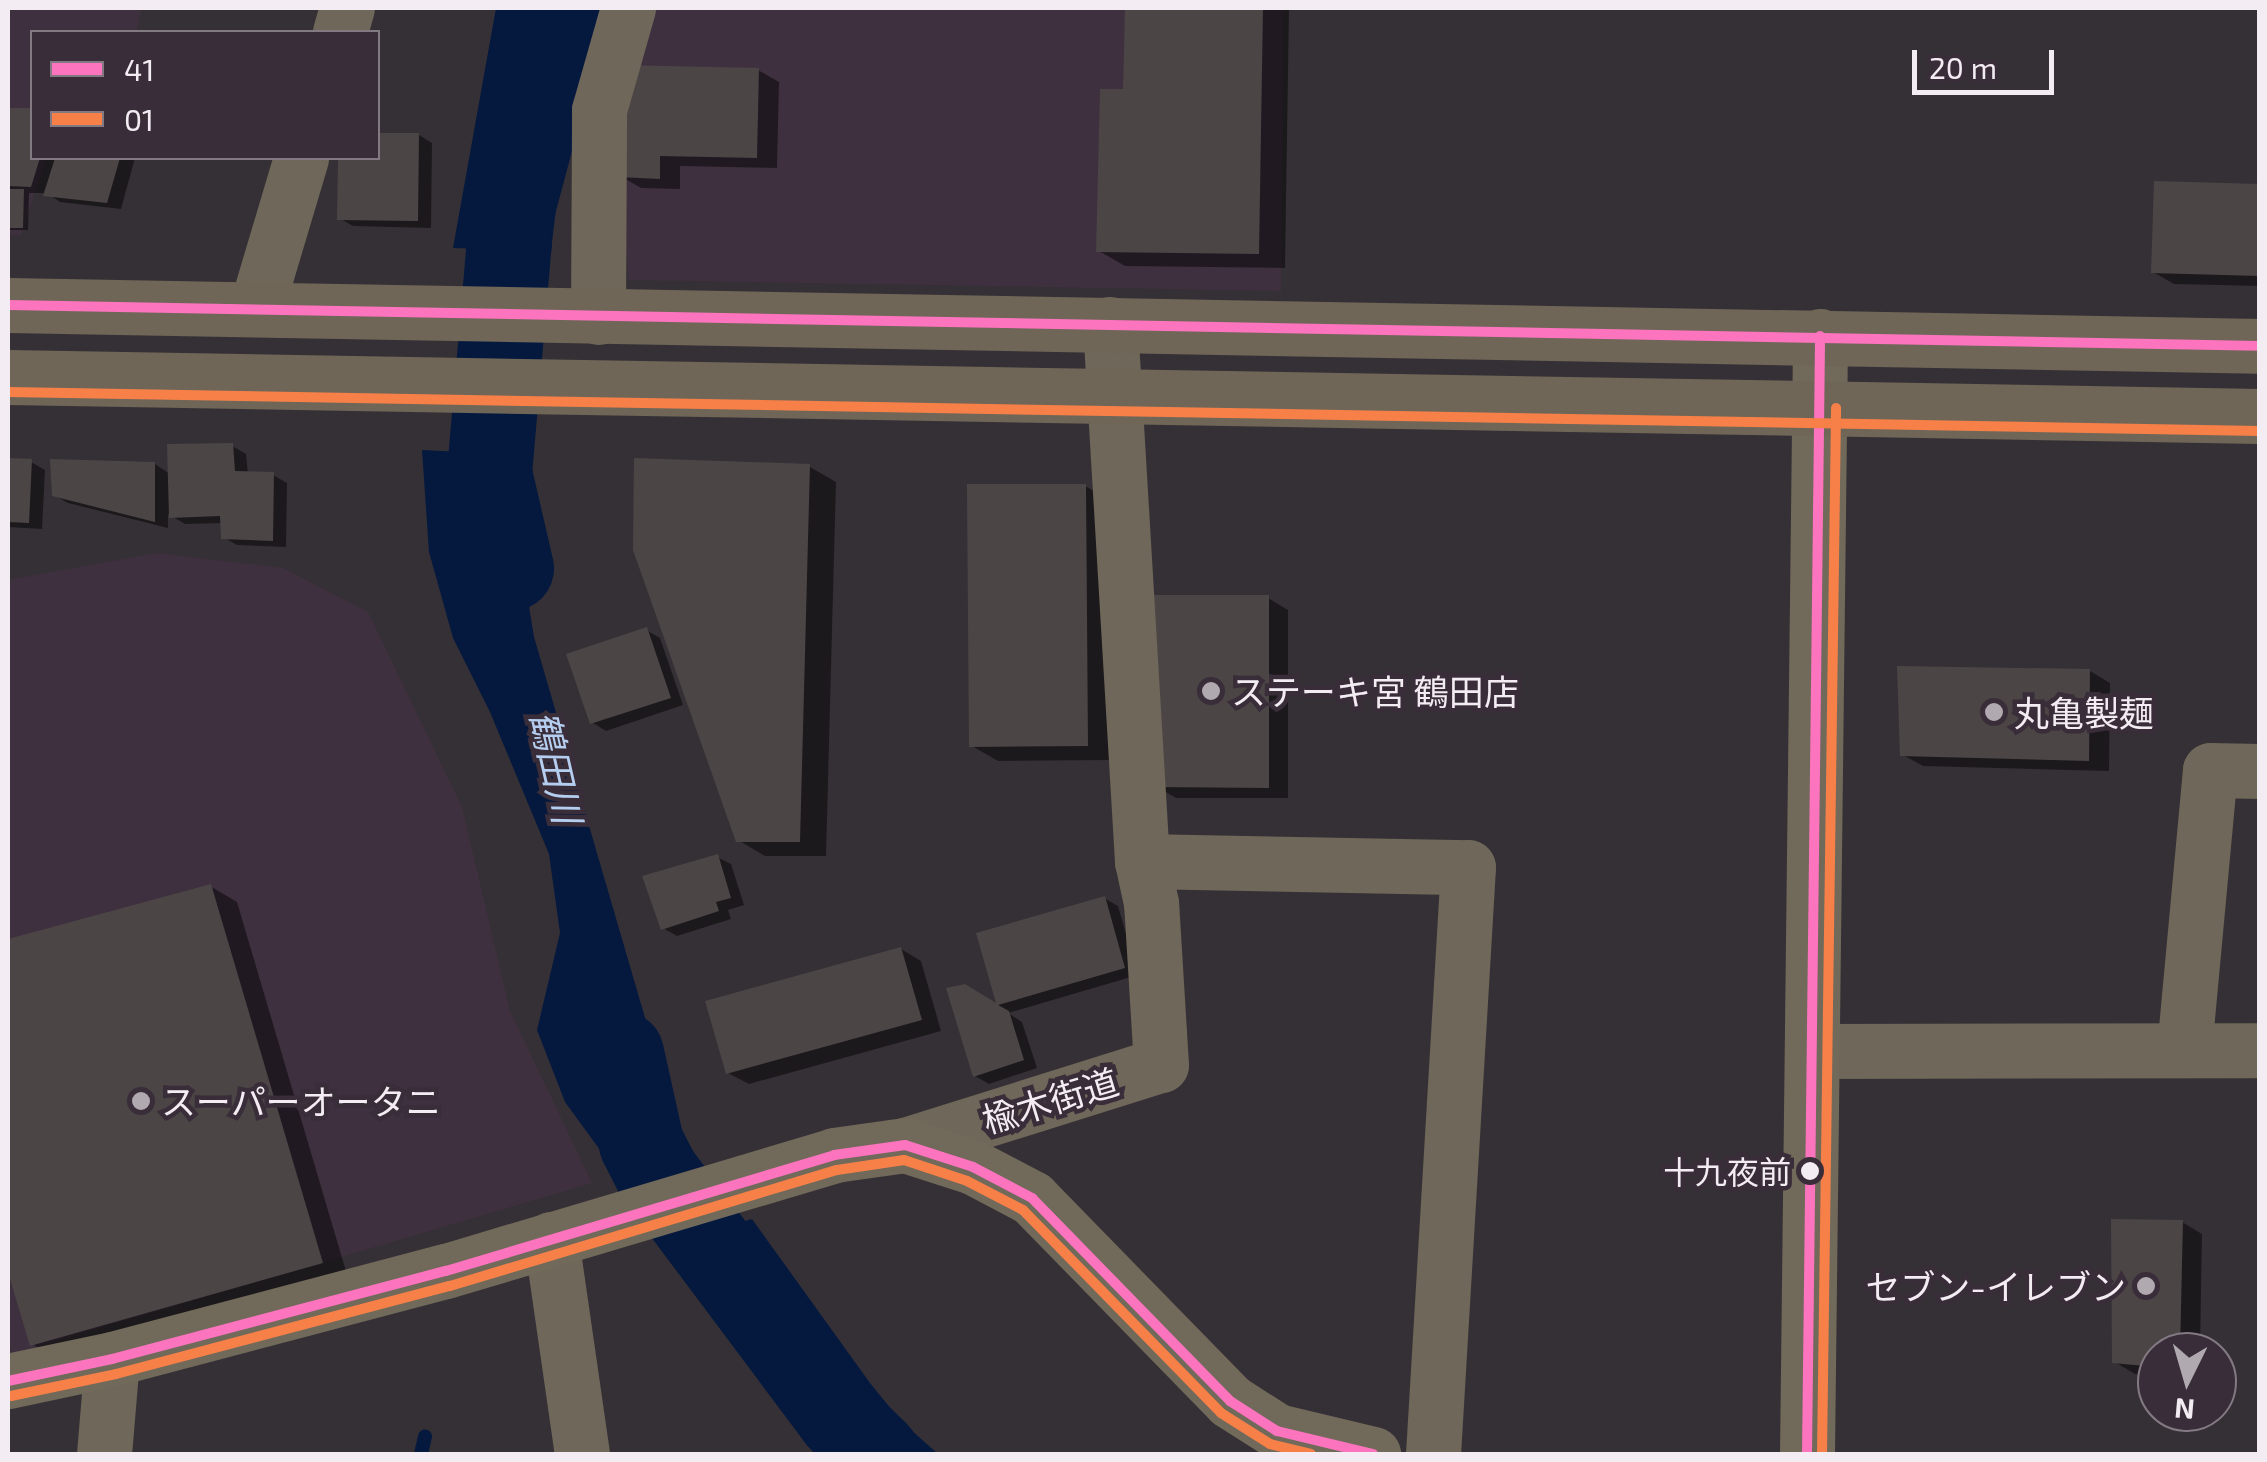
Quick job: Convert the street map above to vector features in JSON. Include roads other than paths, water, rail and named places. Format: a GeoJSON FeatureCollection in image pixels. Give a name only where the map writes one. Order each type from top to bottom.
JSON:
{"type":"FeatureCollection","features":[{"type":"Feature","properties":{"kind":"main road"},"geometry":{"type":"LineString","coordinates":[[8,305],[2260,346]]}},
{"type":"Feature","properties":{"kind":"main road"},"geometry":{"type":"LineString","coordinates":[[8,377],[552,390],[1112,395],[2260,416]]}},
{"type":"Feature","properties":{"kind":"street"},"geometry":{"type":"LineString","coordinates":[[578,316],[599,110],[628,8]]}},
{"type":"Feature","properties":{"kind":"street"},"geometry":{"type":"LineString","coordinates":[[256,309],[300,160]]}},
{"type":"Feature","properties":{"kind":"street"},"geometry":{"type":"LineString","coordinates":[[1110,324],[1142,861],[1468,867],[1433,1454]]}},
{"type":"Feature","properties":{"kind":"street"},"geometry":{"type":"LineString","coordinates":[[1807,1454],[1820,336]]}},
{"type":"Feature","properties":{"kind":"street"},"geometry":{"type":"LineString","coordinates":[[2184,1050],[2210,770],[2260,770]]}},
{"type":"Feature","properties":{"kind":"street","name":"楡木街道"},"geometry":{"type":"LineString","coordinates":[[551,1238],[834,1155],[905,1145],[1160,1065],[1151,903],[1142,861]]}},
{"type":"Feature","properties":{"kind":"street"},"geometry":{"type":"LineString","coordinates":[[1814,1051],[2260,1050]]}},
{"type":"Feature","properties":{"kind":"street"},"geometry":{"type":"LineString","coordinates":[[905,1145],[973,1167],[1032,1198],[1230,1401],[1277,1431],[1374,1454]]}},
{"type":"Feature","properties":{"kind":"street"},"geometry":{"type":"LineString","coordinates":[[8,1380],[112,1359],[446,1271],[551,1238],[582,1454]]}},
{"type":"Feature","properties":{"kind":"street"},"geometry":{"type":"LineString","coordinates":[[104,1454],[112,1359]]}},
{"type":"Feature","properties":{"kind":"water"},"geometry":{"type":"Polygon","coordinates":[[[496,8],[590,8],[570,89],[551,251],[453,248],[496,8]]]}},
{"type":"Feature","properties":{"kind":"water"},"geometry":{"type":"Polygon","coordinates":[[[422,450],[504,454],[534,637],[685,1155],[619,1176],[565,1102],[537,1030],[560,933],[549,854],[490,712],[453,638],[429,552],[422,450]]]}},
{"type":"Feature","properties":{"kind":"water"},"geometry":{"type":"Polygon","coordinates":[[[752,1219],[870,1383],[900,1420],[938,1454],[815,1454],[807,1445],[666,1244],[752,1219]]]}},
{"type":"Feature","properties":{"kind":"waterway","name":"鶴田川"},"geometry":{"type":"LineString","coordinates":[[511,568],[489,473],[509,241],[506,231],[546,82],[573,8]]}},
{"type":"Feature","properties":{"kind":"waterway","name":"鶴田川"},"geometry":{"type":"LineString","coordinates":[[621,1053],[641,1143],[657,1174],[838,1416],[877,1454]]}},
{"type":"Feature","properties":{"kind":"waterway"},"geometry":{"type":"LineString","coordinates":[[421,1454],[425,1436]]}},
{"type":"Feature","properties":{"kind":"place","name":"ステーキ宮 鶴田店"},"geometry":{"type":"Point","coordinates":[1211,691]}},
{"type":"Feature","properties":{"kind":"place","name":"丸亀製麺"},"geometry":{"type":"Point","coordinates":[1994,712]}},
{"type":"Feature","properties":{"kind":"place","name":"スーパーオータニ"},"geometry":{"type":"Point","coordinates":[141,1101]}},
{"type":"Feature","properties":{"kind":"place","name":"十九夜前"},"geometry":{"type":"Point","coordinates":[1810,1171]}},
{"type":"Feature","properties":{"kind":"place","name":"セブン-イレブン"},"geometry":{"type":"Point","coordinates":[2146,1286]}}]}
